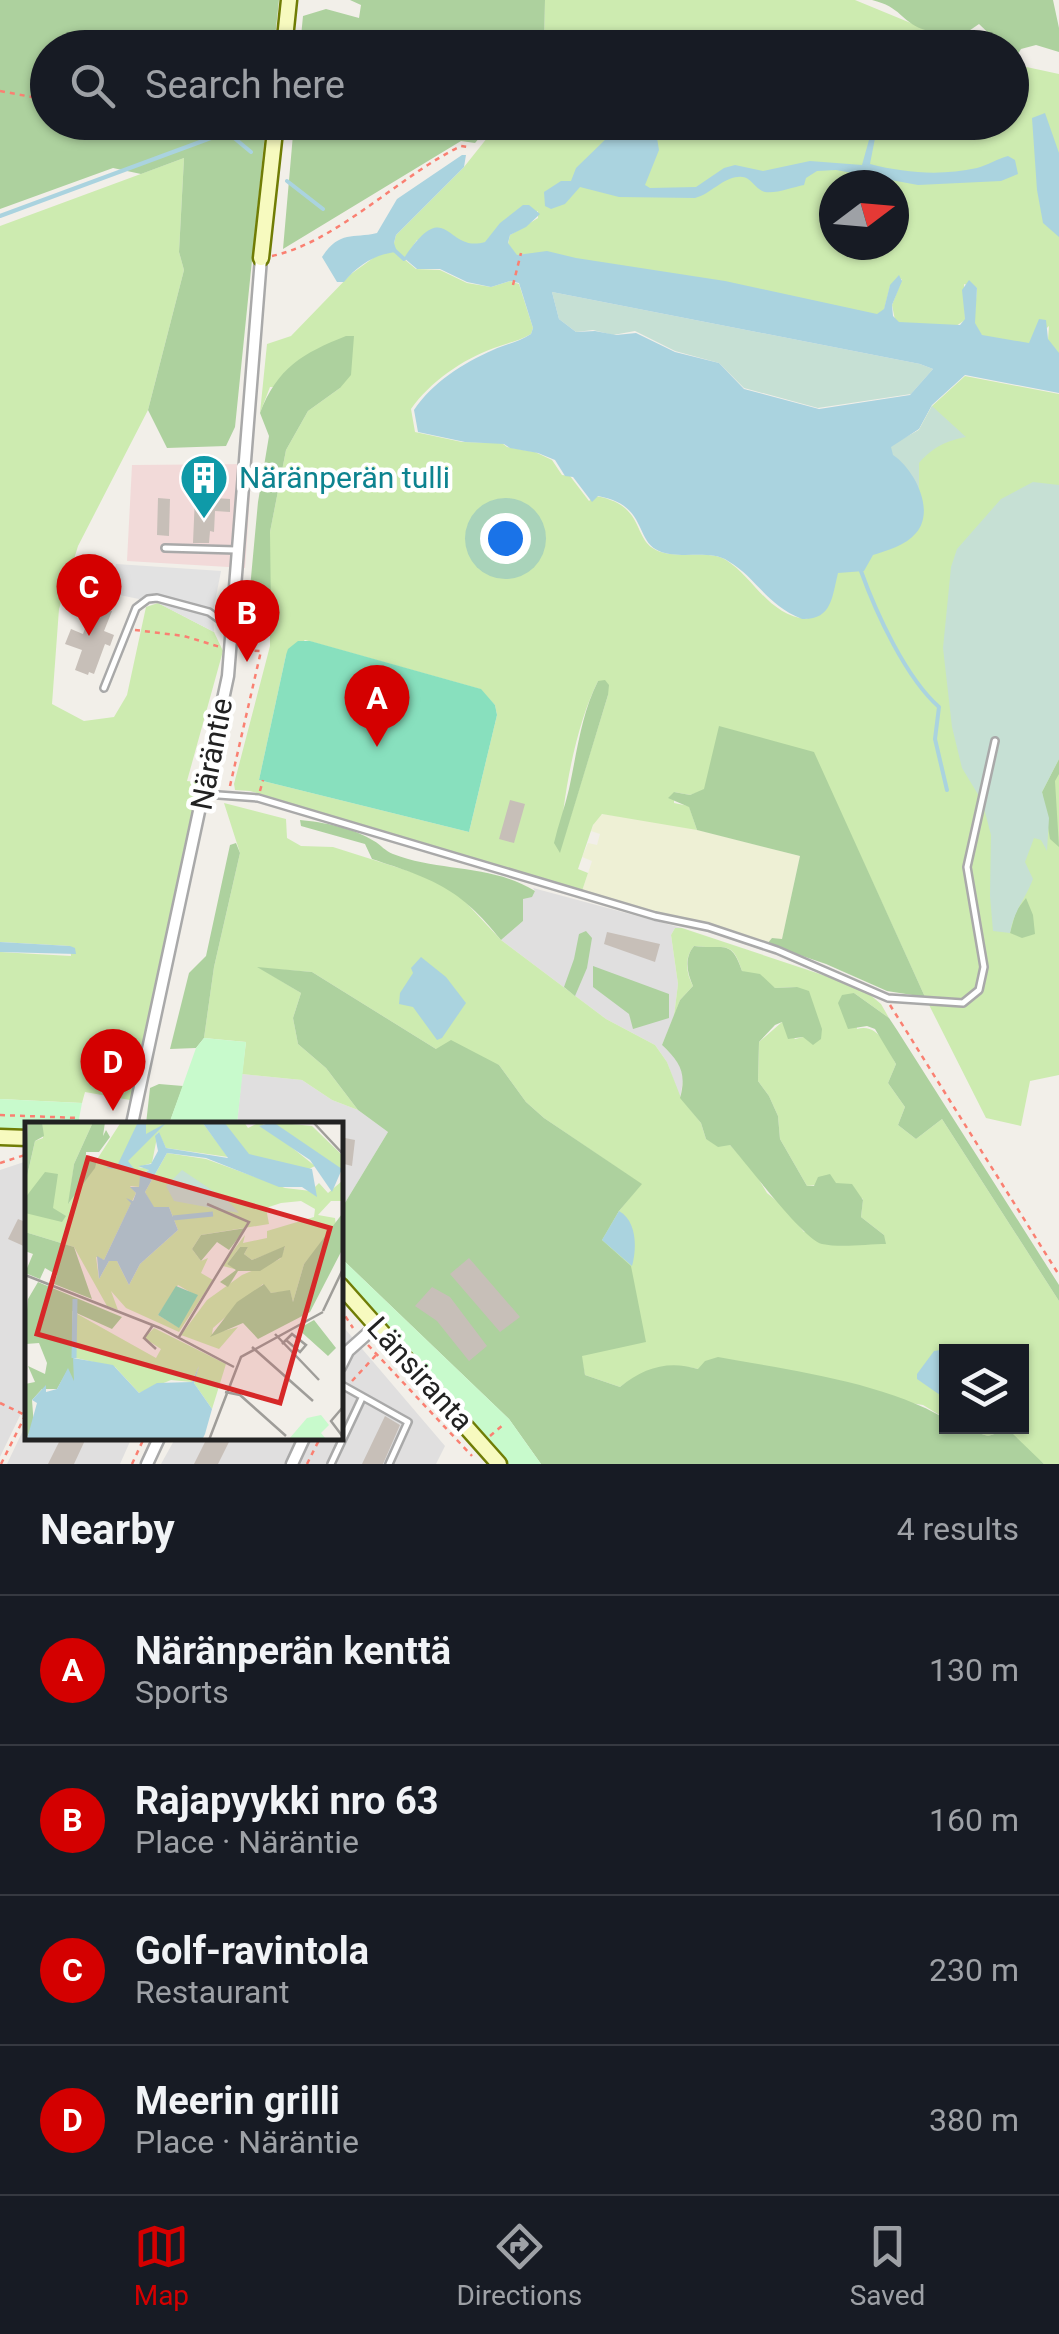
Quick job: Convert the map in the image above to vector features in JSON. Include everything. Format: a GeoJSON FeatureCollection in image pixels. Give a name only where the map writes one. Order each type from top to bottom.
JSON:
{"type":"FeatureCollection","features":[{"type":"Feature","properties":{"kind":"street"},"geometry":{"type":"LineString","coordinates":[[286,30],[289,0]]}},
{"type":"Feature","properties":{"kind":"street"},"geometry":{"type":"LineString","coordinates":[[261,258],[274,140]]}},
{"type":"Feature","properties":{"kind":"street","name":"Näräntie"},"geometry":{"type":"LineString","coordinates":[[132,1122],[205,794],[230,649],[261,258]]}},
{"type":"Feature","properties":{"kind":"street"},"geometry":{"type":"LineString","coordinates":[[0,1136],[25,1138]]}},
{"type":"Feature","properties":{"kind":"street","name":"Länsiranta"},"geometry":{"type":"LineString","coordinates":[[342,1287],[499,1464]]}},
{"type":"Feature","properties":{"kind":"street"},"geometry":{"type":"LineString","coordinates":[[342,1362],[376,1326]]}},
{"type":"Feature","properties":{"kind":"street"},"geometry":{"type":"LineString","coordinates":[[147,1464],[159,1439]]}},
{"type":"Feature","properties":{"kind":"street"},"geometry":{"type":"LineString","coordinates":[[292,1464],[304,1439]]}},
{"type":"Feature","properties":{"kind":"lane"},"geometry":{"type":"LineString","coordinates":[[164,548],[239,550]]}},
{"type":"Feature","properties":{"kind":"lane"},"geometry":{"type":"LineString","coordinates":[[104,688],[136,608],[148,600],[157,598],[209,612],[232,628]]}},
{"type":"Feature","properties":{"kind":"lane"},"geometry":{"type":"LineString","coordinates":[[205,794],[258,798],[655,916],[708,927],[777,950],[888,998],[963,1002],[980,990],[984,967],[967,867],[995,741]]}},
{"type":"Feature","properties":{"kind":"lane"},"geometry":{"type":"LineString","coordinates":[[343,1386],[408,1422],[389,1464]]}},
{"type":"Feature","properties":{"kind":"lane"},"geometry":{"type":"LineString","coordinates":[[331,1464],[362,1398]]}},
{"type":"Feature","properties":{"kind":"path"},"geometry":{"type":"LineString","coordinates":[[0,92],[30,97]]}},
{"type":"Feature","properties":{"kind":"path"},"geometry":{"type":"LineString","coordinates":[[261,258],[278,256],[316,240],[418,170],[461,146],[468,147]]}},
{"type":"Feature","properties":{"kind":"path"},"geometry":{"type":"LineString","coordinates":[[513,284],[522,253]]}},
{"type":"Feature","properties":{"kind":"path"},"geometry":{"type":"LineString","coordinates":[[127,629],[184,636],[230,649],[261,651],[226,796]]}},
{"type":"Feature","properties":{"kind":"path"},"geometry":{"type":"LineString","coordinates":[[888,998],[891,1010],[1059,1275]]}},
{"type":"Feature","properties":{"kind":"path"},"geometry":{"type":"LineString","coordinates":[[0,1115],[79,1118]]}},
{"type":"Feature","properties":{"kind":"path"},"geometry":{"type":"LineString","coordinates":[[0,1163],[25,1155]]}},
{"type":"Feature","properties":{"kind":"path"},"geometry":{"type":"LineString","coordinates":[[342,1311],[361,1338],[480,1464]]}},
{"type":"Feature","properties":{"kind":"path"},"geometry":{"type":"LineString","coordinates":[[343,1386],[378,1354]]}},
{"type":"Feature","properties":{"kind":"path"},"geometry":{"type":"LineString","coordinates":[[0,1403],[25,1412]]}},
{"type":"Feature","properties":{"kind":"path"},"geometry":{"type":"LineString","coordinates":[[1,1464],[25,1414]]}},
{"type":"Feature","properties":{"kind":"path"},"geometry":{"type":"LineString","coordinates":[[481,1444],[503,1425]]}},
{"type":"Feature","properties":{"kind":"path"},"geometry":{"type":"LineString","coordinates":[[132,1464],[144,1439]]}},
{"type":"Feature","properties":{"kind":"path"},"geometry":{"type":"LineString","coordinates":[[307,1464],[320,1439]]}},
{"type":"Feature","properties":{"kind":"shaded area"},"geometry":{"type":"Polygon","coordinates":[[[252,464],[245,568],[127,561],[132,465],[252,464]]]}},
{"type":"Feature","properties":{"kind":"shaded area"},"geometry":{"type":"Polygon","coordinates":[[[116,564],[221,571],[213,612],[214,632],[158,603],[110,593],[116,564]]]}},
{"type":"Feature","properties":{"kind":"shaded area"},"geometry":{"type":"Polygon","coordinates":[[[533,888],[682,928],[675,928],[671,935],[678,984],[674,1016],[662,1045],[679,1061],[684,1076],[680,1098],[667,1062],[655,1045],[606,1019],[501,940],[523,921],[523,898],[535,891],[533,888]]]}},
{"type":"Feature","properties":{"kind":"shaded area"},"geometry":{"type":"Polygon","coordinates":[[[242,1074],[302,1080],[332,1100],[358,1110],[388,1132],[342,1208],[342,1122],[237,1122],[242,1074]]]}},
{"type":"Feature","properties":{"kind":"shaded area"},"geometry":{"type":"Polygon","coordinates":[[[25,1162],[25,1405],[0,1457],[0,1170],[25,1162]]]}},
{"type":"Feature","properties":{"kind":"shaded area"},"geometry":{"type":"Polygon","coordinates":[[[342,1325],[445,1446],[436,1464],[161,1464],[175,1439],[342,1439],[342,1325]]]}},
{"type":"Feature","properties":{"kind":"shaded area"},"geometry":{"type":"Polygon","coordinates":[[[25,1426],[25,1439],[131,1439],[120,1464],[7,1464],[25,1426]]]}},
{"type":"Feature","properties":{"kind":"green space"},"geometry":{"type":"Polygon","coordinates":[[[0,0],[279,0],[276,30],[30,30],[30,140],[264,140],[235,427],[226,446],[167,448],[148,410],[184,270],[179,252],[184,158],[141,174],[113,168],[0,209],[0,0]]]}},
{"type":"Feature","properties":{"kind":"green space"},"geometry":{"type":"Polygon","coordinates":[[[350,0],[545,0],[544,30],[302,30],[303,16],[326,9],[359,18],[361,5],[350,0]]]}},
{"type":"Feature","properties":{"kind":"green space"},"geometry":{"type":"Polygon","coordinates":[[[545,0],[855,0],[928,30],[544,30],[545,0]]]}},
{"type":"Feature","properties":{"kind":"green space"},"geometry":{"type":"Polygon","coordinates":[[[872,0],[1053,0],[1059,52],[1036,45],[1029,47],[1029,30],[985,30],[979,24],[970,30],[925,30],[889,6],[872,0]]]}},
{"type":"Feature","properties":{"kind":"green space"},"geometry":{"type":"Polygon","coordinates":[[[1029,68],[1059,74],[1059,354],[1048,340],[1049,326],[1029,344],[982,336],[974,323],[977,288],[964,284],[965,320],[953,328],[895,320],[892,305],[902,279],[890,286],[884,310],[877,315],[516,255],[508,244],[510,235],[538,218],[538,211],[479,246],[417,240],[404,259],[416,269],[440,270],[467,283],[491,287],[510,281],[519,284],[533,328],[531,334],[471,358],[437,381],[411,409],[415,432],[462,442],[502,443],[552,460],[589,501],[595,496],[623,506],[656,550],[726,560],[772,604],[807,619],[904,439],[919,430],[932,406],[965,376],[1059,394],[1059,1075],[1030,1081],[1021,1126],[986,1118],[925,997],[813,752],[690,795],[674,792],[674,803],[689,806],[697,830],[602,814],[593,825],[578,869],[588,873],[582,891],[250,791],[235,790],[270,646],[270,532],[286,450],[308,411],[340,388],[270,387],[260,413],[267,344],[291,336],[351,274],[394,243],[396,235],[485,140],[1029,140],[1029,68]],[[305,640],[286,655],[259,780],[469,832],[497,715],[495,705],[480,689],[305,640]],[[598,681],[571,764],[560,851],[608,695],[598,681]]]}},
{"type":"Feature","properties":{"kind":"green space"},"geometry":{"type":"Polygon","coordinates":[[[292,140],[478,140],[461,141],[283,249],[292,140]]]}},
{"type":"Feature","properties":{"kind":"green space"},"geometry":{"type":"Polygon","coordinates":[[[184,158],[179,252],[184,270],[148,410],[78,546],[59,609],[52,704],[84,721],[114,717],[127,695],[146,607],[158,603],[214,632],[223,651],[187,781],[210,784],[130,1100],[85,1092],[82,1103],[0,1099],[0,952],[71,956],[70,946],[0,942],[0,226],[184,158]]]}},
{"type":"Feature","properties":{"kind":"green space"},"geometry":{"type":"Polygon","coordinates":[[[552,292],[933,369],[911,394],[818,408],[744,388],[719,363],[675,351],[635,331],[613,335],[593,330],[576,332],[559,319],[552,292]]]}},
{"type":"Feature","properties":{"kind":"green space"},"geometry":{"type":"Polygon","coordinates":[[[346,336],[354,336],[351,375],[308,411],[286,450],[270,532],[271,610],[248,610],[258,502],[269,436],[260,413],[275,384],[293,364],[346,336]]]}},
{"type":"Feature","properties":{"kind":"green space"},"geometry":{"type":"Polygon","coordinates":[[[932,406],[966,437],[940,446],[919,463],[919,494],[891,455],[889,446],[919,430],[932,406]]]}},
{"type":"Feature","properties":{"kind":"green space"},"geometry":{"type":"Polygon","coordinates":[[[1033,482],[1059,485],[1059,759],[1042,792],[1049,818],[1047,851],[1041,840],[1034,838],[1025,862],[1033,879],[1010,933],[993,931],[991,835],[982,801],[962,768],[952,727],[943,648],[951,567],[957,549],[1001,499],[1033,482]]]}},
{"type":"Feature","properties":{"kind":"green space"},"geometry":{"type":"Polygon","coordinates":[[[298,641],[310,641],[481,689],[495,705],[497,715],[469,832],[259,780],[286,655],[298,641]]]}},
{"type":"Feature","properties":{"kind":"green space"},"geometry":{"type":"Polygon","coordinates":[[[605,680],[608,695],[560,853],[554,843],[583,720],[598,681],[605,680]]]}},
{"type":"Feature","properties":{"kind":"green space"},"geometry":{"type":"Polygon","coordinates":[[[719,726],[814,752],[925,997],[887,991],[767,944],[772,938],[782,939],[800,856],[697,830],[689,807],[668,798],[674,792],[690,795],[704,789],[719,726]]]}},
{"type":"Feature","properties":{"kind":"green space"},"geometry":{"type":"Polygon","coordinates":[[[1059,759],[1055,781],[1059,847],[1050,839],[1042,792],[1059,759]]]}},
{"type":"Feature","properties":{"kind":"green space"},"geometry":{"type":"Polygon","coordinates":[[[224,803],[286,819],[287,838],[301,846],[333,847],[421,875],[457,893],[501,940],[606,1019],[655,1045],[667,1062],[681,1098],[701,1123],[706,1139],[730,1145],[804,1232],[884,1235],[861,1217],[863,1199],[836,1183],[807,1186],[780,1139],[778,1116],[758,1081],[759,1042],[782,1022],[795,1039],[803,1037],[797,987],[775,988],[742,971],[734,954],[726,948],[694,946],[687,966],[693,986],[680,1000],[674,1016],[678,984],[671,935],[675,928],[682,928],[862,988],[881,1004],[889,1018],[854,993],[857,1029],[876,1033],[896,1064],[888,1083],[905,1107],[898,1125],[916,1139],[942,1119],[1059,1301],[1059,1464],[1044,1464],[1008,1434],[1029,1434],[1029,1344],[939,1344],[939,1415],[923,1405],[688,1367],[658,1369],[620,1387],[585,1375],[581,1356],[601,1240],[641,1184],[544,1118],[526,1102],[499,1065],[436,1049],[312,972],[260,968],[301,993],[293,1018],[298,1044],[326,1068],[358,1110],[332,1100],[302,1080],[242,1074],[246,1042],[204,1038],[214,967],[240,853],[224,803]]]}},
{"type":"Feature","properties":{"kind":"green space"},"geometry":{"type":"Polygon","coordinates":[[[603,814],[674,824],[800,856],[782,940],[772,938],[767,944],[582,891],[592,861],[582,857],[588,843],[597,845],[600,834],[591,831],[596,818],[603,814]]]}},
{"type":"Feature","properties":{"kind":"green space"},"geometry":{"type":"Polygon","coordinates":[[[300,820],[357,833],[390,853],[411,860],[501,876],[535,891],[532,897],[523,899],[523,921],[501,940],[472,908],[444,888],[372,859],[365,844],[301,826],[300,820]]]}},
{"type":"Feature","properties":{"kind":"green space"},"geometry":{"type":"Polygon","coordinates":[[[236,843],[240,853],[214,967],[204,1038],[196,1048],[170,1049],[189,973],[206,956],[230,845],[236,843]]]}},
{"type":"Feature","properties":{"kind":"green space"},"geometry":{"type":"Polygon","coordinates":[[[1026,898],[1035,934],[1022,938],[1010,933],[1016,911],[1026,898]]]}},
{"type":"Feature","properties":{"kind":"green space"},"geometry":{"type":"Polygon","coordinates":[[[586,931],[592,938],[587,968],[575,996],[564,987],[579,934],[586,931]]]}},
{"type":"Feature","properties":{"kind":"green space"},"geometry":{"type":"Polygon","coordinates":[[[694,946],[730,950],[742,971],[760,974],[775,988],[809,991],[822,1029],[821,1039],[813,1045],[803,1037],[788,1039],[782,1022],[775,1025],[759,1042],[758,1081],[778,1116],[780,1139],[807,1186],[814,1186],[818,1177],[830,1174],[836,1183],[852,1184],[863,1200],[861,1217],[884,1235],[886,1244],[837,1246],[813,1239],[730,1145],[718,1147],[706,1139],[701,1123],[680,1098],[680,1068],[662,1045],[680,1000],[693,986],[688,966],[694,946]]]}},
{"type":"Feature","properties":{"kind":"green space"},"geometry":{"type":"Polygon","coordinates":[[[593,966],[669,994],[669,1018],[633,1029],[629,1014],[593,987],[593,966]]]}},
{"type":"Feature","properties":{"kind":"green space"},"geometry":{"type":"Polygon","coordinates":[[[257,967],[312,972],[436,1049],[451,1040],[499,1065],[526,1102],[544,1118],[642,1184],[619,1211],[602,1240],[631,1266],[646,1342],[582,1356],[585,1375],[620,1387],[657,1367],[698,1369],[705,1361],[718,1357],[805,1373],[921,1406],[939,1415],[939,1434],[1013,1434],[1044,1464],[541,1464],[509,1419],[342,1259],[342,1208],[388,1132],[358,1110],[326,1068],[298,1044],[293,1018],[301,993],[257,967]]]}},
{"type":"Feature","properties":{"kind":"green space"},"geometry":{"type":"Polygon","coordinates":[[[854,993],[889,1018],[897,1030],[1059,1285],[1059,1301],[942,1119],[916,1139],[898,1125],[905,1107],[888,1083],[896,1064],[875,1029],[848,1029],[838,1003],[842,995],[854,993]]]}},
{"type":"Feature","properties":{"kind":"green space"},"geometry":{"type":"Polygon","coordinates":[[[204,1038],[246,1042],[237,1122],[170,1122],[196,1048],[204,1038]]]}},
{"type":"Feature","properties":{"kind":"green space"},"geometry":{"type":"Polygon","coordinates":[[[159,1084],[183,1086],[170,1122],[146,1122],[150,1088],[159,1084]]]}},
{"type":"Feature","properties":{"kind":"green space"},"geometry":{"type":"Polygon","coordinates":[[[0,1099],[82,1103],[78,1122],[25,1122],[25,1133],[0,1132],[0,1099]]]}},
{"type":"Feature","properties":{"kind":"green space"},"geometry":{"type":"Polygon","coordinates":[[[342,1259],[509,1419],[541,1464],[507,1464],[342,1278],[342,1259]]]}},
{"type":"Feature","properties":{"kind":"water"},"geometry":{"type":"Polygon","coordinates":[[[1045,113],[1059,153],[1059,237],[1043,223],[1037,190],[1032,118],[1045,113]]]}},
{"type":"Feature","properties":{"kind":"water"},"geometry":{"type":"Polygon","coordinates":[[[605,140],[657,140],[659,150],[645,185],[650,188],[696,187],[735,165],[763,171],[810,161],[862,165],[869,140],[875,140],[870,164],[904,170],[819,170],[806,178],[804,185],[765,192],[746,178],[738,177],[695,198],[619,197],[580,187],[565,204],[551,209],[545,206],[544,192],[561,181],[571,181],[576,168],[605,140]]]}},
{"type":"Feature","properties":{"kind":"water"},"geometry":{"type":"Polygon","coordinates":[[[466,155],[464,167],[396,235],[397,252],[374,258],[344,282],[337,282],[322,257],[329,248],[347,237],[377,233],[397,199],[466,155]]]}},
{"type":"Feature","properties":{"kind":"water"},"geometry":{"type":"Polygon","coordinates":[[[1008,156],[1015,160],[1018,174],[1001,181],[909,183],[909,171],[937,173],[977,168],[1008,156]]]}},
{"type":"Feature","properties":{"kind":"water"},"geometry":{"type":"Polygon","coordinates":[[[523,205],[540,214],[510,235],[508,243],[517,255],[547,251],[725,281],[877,314],[884,309],[890,285],[899,275],[902,281],[892,305],[893,316],[899,322],[960,325],[965,319],[962,290],[969,280],[977,288],[975,323],[982,335],[1029,343],[1039,319],[1046,320],[1048,339],[1059,353],[1059,393],[965,375],[932,405],[919,429],[891,447],[920,491],[924,513],[916,533],[902,544],[873,555],[864,571],[838,573],[825,611],[802,619],[779,606],[721,557],[667,554],[651,546],[633,514],[614,500],[598,496],[592,502],[573,477],[565,476],[555,460],[504,444],[465,442],[418,432],[414,410],[439,383],[471,361],[526,337],[533,328],[519,283],[510,281],[491,287],[467,282],[440,269],[417,269],[404,258],[430,230],[446,230],[472,243],[485,242],[500,223],[523,205]],[[552,292],[559,319],[576,332],[636,333],[675,352],[719,363],[744,389],[819,409],[910,395],[933,369],[552,292]]]}},
{"type":"Feature","properties":{"kind":"water"},"geometry":{"type":"Polygon","coordinates":[[[0,942],[70,946],[76,954],[0,952],[0,942]]]}},
{"type":"Feature","properties":{"kind":"water"},"geometry":{"type":"Polygon","coordinates":[[[421,957],[446,977],[466,1003],[437,1040],[413,1007],[399,1004],[400,993],[413,973],[411,968],[421,957]]]}},
{"type":"Feature","properties":{"kind":"water"},"geometry":{"type":"Polygon","coordinates":[[[619,1211],[629,1221],[634,1236],[632,1266],[602,1240],[619,1211]]]}},
{"type":"Feature","properties":{"kind":"water"},"geometry":{"type":"Polygon","coordinates":[[[939,1350],[939,1394],[917,1379],[934,1351],[939,1350]]]}},
{"type":"Feature","properties":{"kind":"building","name":"Näränperän tulli"},"geometry":{"type":"Polygon","coordinates":[[[205,492],[230,499],[230,512],[215,511],[209,543],[193,543],[195,496],[205,497],[205,492]]]}},
{"type":"Feature","properties":{"kind":"building"},"geometry":{"type":"Polygon","coordinates":[[[158,498],[170,499],[169,536],[157,535],[158,498]]]}},
{"type":"Feature","properties":{"kind":"building"},"geometry":{"type":"Polygon","coordinates":[[[93,606],[112,611],[104,631],[114,635],[110,646],[105,644],[94,674],[88,675],[75,670],[82,650],[65,644],[71,629],[83,634],[93,606]]]}},
{"type":"Feature","properties":{"kind":"building"},"geometry":{"type":"Polygon","coordinates":[[[510,800],[525,804],[514,843],[499,839],[510,800]]]}},
{"type":"Feature","properties":{"kind":"building"},"geometry":{"type":"Polygon","coordinates":[[[607,932],[660,944],[655,962],[604,944],[607,932]]]}},
{"type":"Feature","properties":{"kind":"building"},"geometry":{"type":"Polygon","coordinates":[[[342,1137],[355,1140],[352,1166],[342,1164],[342,1137]]]}},
{"type":"Feature","properties":{"kind":"building"},"geometry":{"type":"Polygon","coordinates":[[[18,1219],[25,1222],[25,1247],[8,1239],[18,1219]]]}},
{"type":"Feature","properties":{"kind":"building"},"geometry":{"type":"Polygon","coordinates":[[[469,1258],[520,1317],[500,1332],[450,1274],[469,1258]]]}},
{"type":"Feature","properties":{"kind":"building"},"geometry":{"type":"Polygon","coordinates":[[[432,1287],[450,1297],[487,1346],[469,1361],[437,1321],[415,1306],[432,1287]]]}},
{"type":"Feature","properties":{"kind":"building"},"geometry":{"type":"Polygon","coordinates":[[[385,1416],[400,1425],[383,1464],[362,1464],[385,1416]]]}},
{"type":"Feature","properties":{"kind":"building"},"geometry":{"type":"Polygon","coordinates":[[[60,1439],[86,1439],[74,1464],[48,1464],[60,1439]]]}},
{"type":"Feature","properties":{"kind":"building"},"geometry":{"type":"Polygon","coordinates":[[[206,1439],[230,1439],[218,1464],[194,1464],[206,1439]]]}},
{"type":"Feature","properties":{"kind":"waterway"},"geometry":{"type":"LineString","coordinates":[[0,216],[205,140]]}},
{"type":"Feature","properties":{"kind":"waterway"},"geometry":{"type":"LineString","coordinates":[[237,140],[251,152]]}},
{"type":"Feature","properties":{"kind":"waterway"},"geometry":{"type":"LineString","coordinates":[[287,181],[323,209]]}},
{"type":"Feature","properties":{"kind":"waterway"},"geometry":{"type":"LineString","coordinates":[[393,249],[404,259]]}},
{"type":"Feature","properties":{"kind":"waterway"},"geometry":{"type":"LineString","coordinates":[[861,571],[904,662],[939,707],[935,739],[947,790]]}},
{"type":"Feature","properties":{"kind":"place","name":"Näränperän tulli"},"geometry":{"type":"Point","coordinates":[204,520]}},
{"type":"Feature","properties":{"kind":"place","name":"Golf-ravintola"},"geometry":{"type":"Point","coordinates":[89,636]}},
{"type":"Feature","properties":{"kind":"place","name":"Rajapyykki nro 63"},"geometry":{"type":"Point","coordinates":[247,662]}},
{"type":"Feature","properties":{"kind":"place","name":"Näränperän kenttä"},"geometry":{"type":"Point","coordinates":[377,747]}},
{"type":"Feature","properties":{"kind":"place","name":"Meerin grilli"},"geometry":{"type":"Point","coordinates":[113,1111]}}]}
